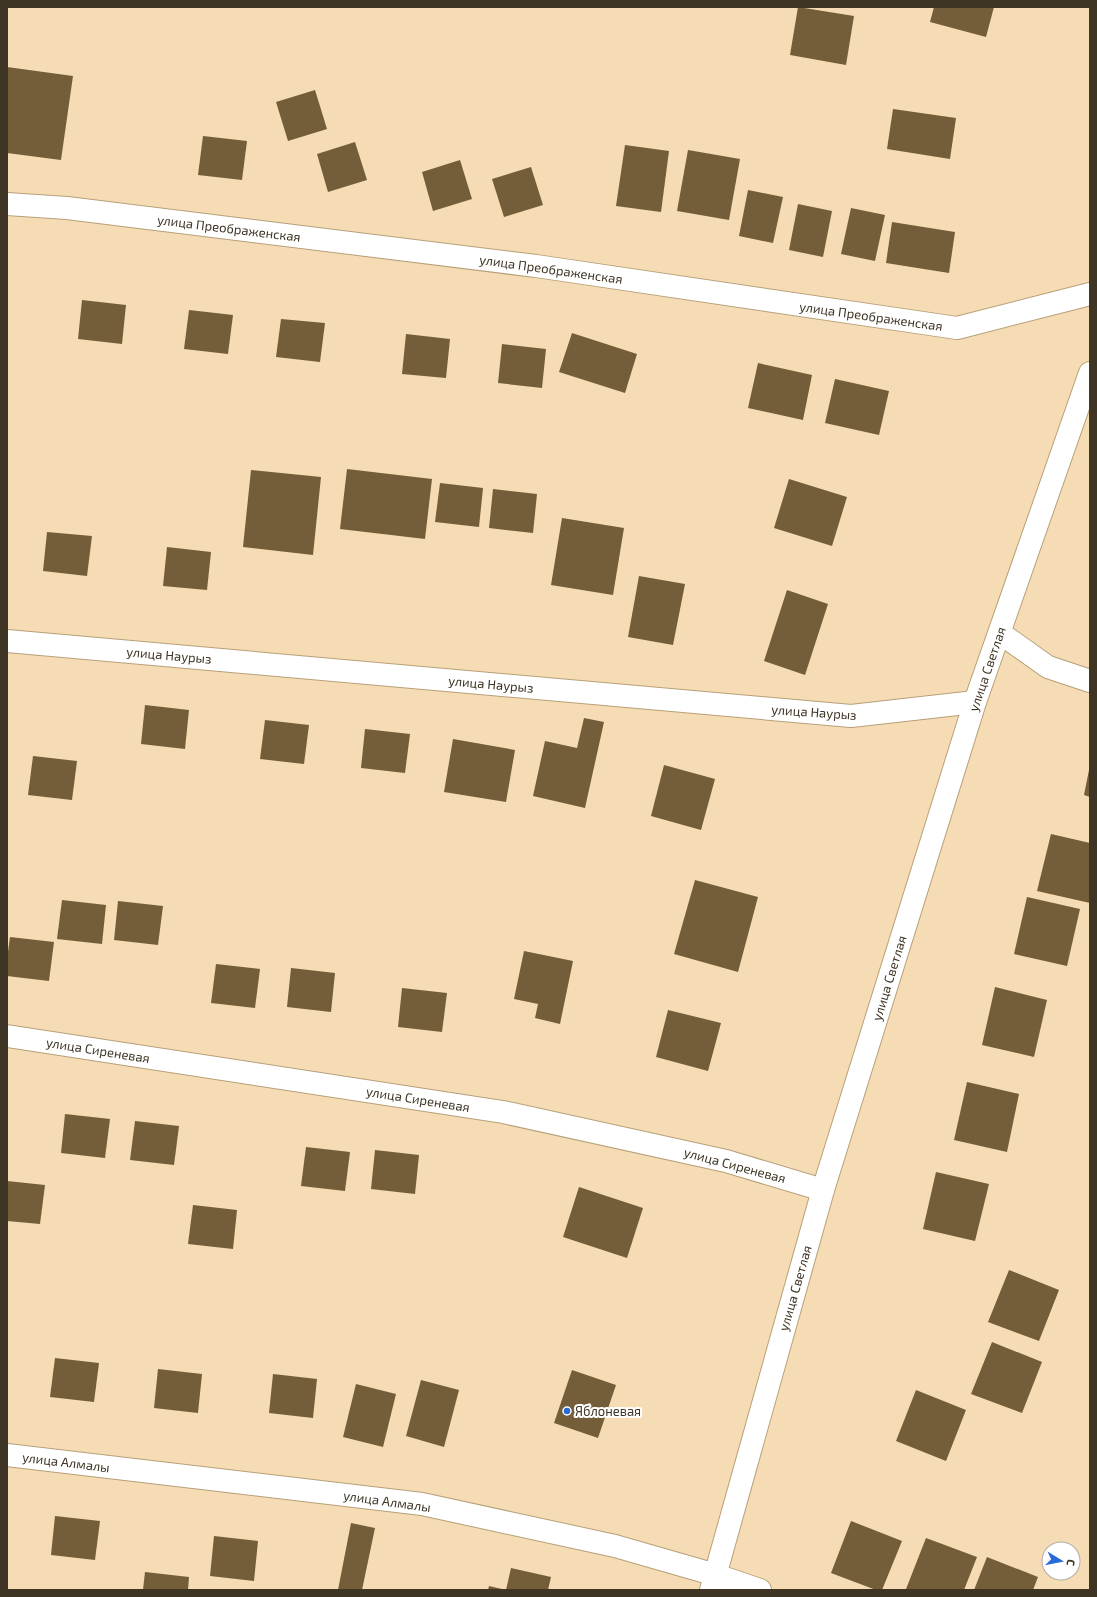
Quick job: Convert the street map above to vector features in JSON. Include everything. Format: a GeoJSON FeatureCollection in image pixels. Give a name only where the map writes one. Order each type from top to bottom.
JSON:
{"type":"FeatureCollection","features":[{"type":"Feature","properties":{"kind":"street","name":"улица Преображенская"},"geometry":{"type":"LineString","coordinates":[[7,204],[67,208],[536,266],[957,328],[1090,294]]}},
{"type":"Feature","properties":{"kind":"street","name":"улица Светлая"},"geometry":{"type":"LineString","coordinates":[[713,1582],[823,1190],[975,702],[1090,373]]}},
{"type":"Feature","properties":{"kind":"street"},"geometry":{"type":"LineString","coordinates":[[1000,633],[1048,667],[1090,681]]}},
{"type":"Feature","properties":{"kind":"street","name":"улица Наурыз"},"geometry":{"type":"LineString","coordinates":[[7,641],[851,716],[975,702]]}},
{"type":"Feature","properties":{"kind":"street","name":"улица Сиреневая"},"geometry":{"type":"LineString","coordinates":[[7,1036],[503,1112],[726,1161],[823,1190]]}},
{"type":"Feature","properties":{"kind":"street","name":"улица Алмалы"},"geometry":{"type":"LineString","coordinates":[[7,1455],[422,1504],[615,1546],[713,1582],[760,1590]]}},
{"type":"Feature","properties":{"kind":"building"},"geometry":{"type":"Polygon","coordinates":[[[798,7],[854,16],[846,65],[790,55],[798,7]]]}},
{"type":"Feature","properties":{"kind":"building"},"geometry":{"type":"Polygon","coordinates":[[[934,7],[994,7],[986,37],[930,22],[934,7]]]}},
{"type":"Feature","properties":{"kind":"building"},"geometry":{"type":"Polygon","coordinates":[[[7,67],[73,76],[61,160],[7,153],[7,67]]]}},
{"type":"Feature","properties":{"kind":"building"},"geometry":{"type":"Polygon","coordinates":[[[315,90],[327,129],[288,141],[276,102],[315,90]]]}},
{"type":"Feature","properties":{"kind":"building"},"geometry":{"type":"Polygon","coordinates":[[[893,109],[956,118],[950,159],[887,149],[893,109]]]}},
{"type":"Feature","properties":{"kind":"building"},"geometry":{"type":"Polygon","coordinates":[[[203,136],[247,141],[242,180],[198,175],[203,136]]]}},
{"type":"Feature","properties":{"kind":"building"},"geometry":{"type":"Polygon","coordinates":[[[355,142],[367,180],[328,192],[317,154],[355,142]]]}},
{"type":"Feature","properties":{"kind":"building"},"geometry":{"type":"Polygon","coordinates":[[[625,145],[669,151],[661,212],[616,206],[625,145]]]}},
{"type":"Feature","properties":{"kind":"building"},"geometry":{"type":"Polygon","coordinates":[[[688,150],[740,159],[729,220],[677,211],[688,150]]]}},
{"type":"Feature","properties":{"kind":"building"},"geometry":{"type":"Polygon","coordinates":[[[460,160],[472,199],[433,211],[422,172],[460,160]]]}},
{"type":"Feature","properties":{"kind":"building"},"geometry":{"type":"Polygon","coordinates":[[[531,167],[543,205],[504,217],[492,179],[531,167]]]}},
{"type":"Feature","properties":{"kind":"building"},"geometry":{"type":"Polygon","coordinates":[[[748,190],[783,197],[773,243],[739,236],[748,190]]]}},
{"type":"Feature","properties":{"kind":"building"},"geometry":{"type":"Polygon","coordinates":[[[798,204],[832,211],[823,257],[789,250],[798,204]]]}},
{"type":"Feature","properties":{"kind":"building"},"geometry":{"type":"Polygon","coordinates":[[[851,208],[885,215],[875,261],[841,254],[851,208]]]}},
{"type":"Feature","properties":{"kind":"building"},"geometry":{"type":"Polygon","coordinates":[[[892,222],[955,232],[949,273],[886,263],[892,222]]]}},
{"type":"Feature","properties":{"kind":"building"},"geometry":{"type":"Polygon","coordinates":[[[82,300],[126,305],[122,344],[78,339],[82,300]]]}},
{"type":"Feature","properties":{"kind":"building"},"geometry":{"type":"Polygon","coordinates":[[[189,310],[233,315],[228,354],[184,349],[189,310]]]}},
{"type":"Feature","properties":{"kind":"building"},"geometry":{"type":"Polygon","coordinates":[[[281,319],[325,323],[320,362],[276,357],[281,319]]]}},
{"type":"Feature","properties":{"kind":"building"},"geometry":{"type":"Polygon","coordinates":[[[572,333],[637,354],[625,393],[559,372],[572,333]]]}},
{"type":"Feature","properties":{"kind":"building"},"geometry":{"type":"Polygon","coordinates":[[[406,334],[450,339],[446,378],[402,374],[406,334]]]}},
{"type":"Feature","properties":{"kind":"building"},"geometry":{"type":"Polygon","coordinates":[[[502,344],[546,349],[542,388],[498,383],[502,344]]]}},
{"type":"Feature","properties":{"kind":"building"},"geometry":{"type":"Polygon","coordinates":[[[758,363],[812,375],[803,420],[748,408],[758,363]]]}},
{"type":"Feature","properties":{"kind":"building"},"geometry":{"type":"Polygon","coordinates":[[[835,379],[889,391],[879,435],[825,423],[835,379]]]}},
{"type":"Feature","properties":{"kind":"building"},"geometry":{"type":"Polygon","coordinates":[[[347,469],[432,479],[425,539],[340,529],[347,469]]]}},
{"type":"Feature","properties":{"kind":"building"},"geometry":{"type":"Polygon","coordinates":[[[251,470],[321,477],[313,555],[243,547],[251,470]]]}},
{"type":"Feature","properties":{"kind":"building"},"geometry":{"type":"Polygon","coordinates":[[[789,479],[847,497],[832,546],[774,528],[789,479]]]}},
{"type":"Feature","properties":{"kind":"building"},"geometry":{"type":"Polygon","coordinates":[[[440,483],[483,488],[479,527],[435,522],[440,483]]]}},
{"type":"Feature","properties":{"kind":"building"},"geometry":{"type":"Polygon","coordinates":[[[493,489],[537,494],[533,533],[489,528],[493,489]]]}},
{"type":"Feature","properties":{"kind":"building"},"geometry":{"type":"Polygon","coordinates":[[[562,518],[624,528],[613,595],[551,585],[562,518]]]}},
{"type":"Feature","properties":{"kind":"building"},"geometry":{"type":"Polygon","coordinates":[[[47,532],[92,536],[87,576],[43,571],[47,532]]]}},
{"type":"Feature","properties":{"kind":"building"},"geometry":{"type":"Polygon","coordinates":[[[167,547],[211,552],[207,590],[163,586],[167,547]]]}},
{"type":"Feature","properties":{"kind":"building"},"geometry":{"type":"Polygon","coordinates":[[[639,576],[685,584],[673,645],[628,637],[639,576]]]}},
{"type":"Feature","properties":{"kind":"building"},"geometry":{"type":"Polygon","coordinates":[[[787,590],[828,604],[805,675],[764,661],[787,590]]]}},
{"type":"Feature","properties":{"kind":"building"},"geometry":{"type":"Polygon","coordinates":[[[145,705],[189,710],[185,749],[141,744],[145,705]]]}},
{"type":"Feature","properties":{"kind":"building"},"geometry":{"type":"Polygon","coordinates":[[[584,718],[604,722],[585,808],[533,796],[545,741],[577,748],[584,718]]]}},
{"type":"Feature","properties":{"kind":"building"},"geometry":{"type":"Polygon","coordinates":[[[265,720],[309,725],[304,764],[260,759],[265,720]]]}},
{"type":"Feature","properties":{"kind":"building"},"geometry":{"type":"Polygon","coordinates":[[[365,729],[410,734],[405,773],[361,768],[365,729]]]}},
{"type":"Feature","properties":{"kind":"building"},"geometry":{"type":"Polygon","coordinates":[[[453,739],[515,750],[506,802],[444,792],[453,739]]]}},
{"type":"Feature","properties":{"kind":"building"},"geometry":{"type":"Polygon","coordinates":[[[33,756],[77,761],[72,800],[28,795],[33,756]]]}},
{"type":"Feature","properties":{"kind":"building"},"geometry":{"type":"Polygon","coordinates":[[[664,765],[715,779],[701,830],[651,816],[664,765]]]}},
{"type":"Feature","properties":{"kind":"building"},"geometry":{"type":"Polygon","coordinates":[[[1090,770],[1090,797],[1084,795],[1090,770]]]}},
{"type":"Feature","properties":{"kind":"building"},"geometry":{"type":"Polygon","coordinates":[[[1051,834],[1090,843],[1090,903],[1037,891],[1051,834]]]}},
{"type":"Feature","properties":{"kind":"building"},"geometry":{"type":"Polygon","coordinates":[[[695,880],[758,897],[738,972],[674,954],[695,880]]]}},
{"type":"Feature","properties":{"kind":"building"},"geometry":{"type":"Polygon","coordinates":[[[1027,897],[1080,909],[1067,966],[1014,954],[1027,897]]]}},
{"type":"Feature","properties":{"kind":"building"},"geometry":{"type":"Polygon","coordinates":[[[62,900],[106,905],[102,944],[57,939],[62,900]]]}},
{"type":"Feature","properties":{"kind":"building"},"geometry":{"type":"Polygon","coordinates":[[[118,901],[163,906],[158,945],[114,940],[118,901]]]}},
{"type":"Feature","properties":{"kind":"building"},"geometry":{"type":"Polygon","coordinates":[[[10,937],[54,942],[49,981],[7,976],[7,959],[10,937]]]}},
{"type":"Feature","properties":{"kind":"building"},"geometry":{"type":"Polygon","coordinates":[[[524,951],[573,961],[560,1024],[535,1018],[538,1004],[514,999],[524,951]]]}},
{"type":"Feature","properties":{"kind":"building"},"geometry":{"type":"Polygon","coordinates":[[[216,964],[260,969],[255,1008],[211,1003],[216,964]]]}},
{"type":"Feature","properties":{"kind":"building"},"geometry":{"type":"Polygon","coordinates":[[[291,968],[335,973],[331,1012],[287,1007],[291,968]]]}},
{"type":"Feature","properties":{"kind":"building"},"geometry":{"type":"Polygon","coordinates":[[[995,987],[1047,1000],[1034,1057],[982,1045],[995,987]]]}},
{"type":"Feature","properties":{"kind":"building"},"geometry":{"type":"Polygon","coordinates":[[[402,988],[447,993],[442,1032],[398,1027],[402,988]]]}},
{"type":"Feature","properties":{"kind":"building"},"geometry":{"type":"Polygon","coordinates":[[[668,1010],[721,1023],[708,1071],[656,1057],[668,1010]]]}},
{"type":"Feature","properties":{"kind":"building"},"geometry":{"type":"Polygon","coordinates":[[[967,1082],[1019,1094],[1007,1152],[954,1140],[967,1082]]]}},
{"type":"Feature","properties":{"kind":"building"},"geometry":{"type":"Polygon","coordinates":[[[65,1114],[110,1119],[105,1158],[61,1153],[65,1114]]]}},
{"type":"Feature","properties":{"kind":"building"},"geometry":{"type":"Polygon","coordinates":[[[135,1121],[179,1126],[174,1165],[130,1160],[135,1121]]]}},
{"type":"Feature","properties":{"kind":"building"},"geometry":{"type":"Polygon","coordinates":[[[306,1147],[350,1152],[345,1191],[301,1186],[306,1147]]]}},
{"type":"Feature","properties":{"kind":"building"},"geometry":{"type":"Polygon","coordinates":[[[375,1150],[419,1155],[415,1194],[371,1189],[375,1150]]]}},
{"type":"Feature","properties":{"kind":"building"},"geometry":{"type":"Polygon","coordinates":[[[936,1172],[989,1184],[975,1241],[923,1229],[936,1172]]]}},
{"type":"Feature","properties":{"kind":"building"},"geometry":{"type":"Polygon","coordinates":[[[7,1181],[45,1185],[40,1224],[7,1221],[7,1181]]]}},
{"type":"Feature","properties":{"kind":"building"},"geometry":{"type":"Polygon","coordinates":[[[579,1187],[643,1208],[627,1258],[563,1237],[579,1187]]]}},
{"type":"Feature","properties":{"kind":"building"},"geometry":{"type":"Polygon","coordinates":[[[193,1205],[237,1210],[233,1249],[188,1244],[193,1205]]]}},
{"type":"Feature","properties":{"kind":"building"},"geometry":{"type":"Polygon","coordinates":[[[1009,1270],[1059,1290],[1039,1341],[988,1322],[1009,1270]]]}},
{"type":"Feature","properties":{"kind":"building"},"geometry":{"type":"Polygon","coordinates":[[[992,1342],[1042,1362],[1022,1413],[971,1394],[992,1342]]]}},
{"type":"Feature","properties":{"kind":"building"},"geometry":{"type":"Polygon","coordinates":[[[55,1358],[99,1363],[94,1402],[50,1397],[55,1358]]]}},
{"type":"Feature","properties":{"kind":"building"},"geometry":{"type":"Polygon","coordinates":[[[158,1369],[202,1374],[198,1413],[154,1408],[158,1369]]]}},
{"type":"Feature","properties":{"kind":"building"},"geometry":{"type":"Polygon","coordinates":[[[572,1370],[616,1385],[598,1438],[554,1423],[572,1370]]]}},
{"type":"Feature","properties":{"kind":"building"},"geometry":{"type":"Polygon","coordinates":[[[273,1374],[317,1379],[313,1418],[269,1413],[273,1374]]]}},
{"type":"Feature","properties":{"kind":"building"},"geometry":{"type":"Polygon","coordinates":[[[421,1380],[459,1390],[444,1447],[406,1436],[421,1380]]]}},
{"type":"Feature","properties":{"kind":"building"},"geometry":{"type":"Polygon","coordinates":[[[356,1384],[396,1394],[383,1447],[343,1437],[356,1384]]]}},
{"type":"Feature","properties":{"kind":"building"},"geometry":{"type":"Polygon","coordinates":[[[916,1390],[966,1410],[946,1461],[896,1441],[916,1390]]]}},
{"type":"Feature","properties":{"kind":"building"},"geometry":{"type":"Polygon","coordinates":[[[55,1516],[100,1521],[95,1560],[51,1555],[55,1516]]]}},
{"type":"Feature","properties":{"kind":"building"},"geometry":{"type":"Polygon","coordinates":[[[851,1521],[902,1541],[882,1590],[876,1590],[831,1573],[851,1521]]]}},
{"type":"Feature","properties":{"kind":"building"},"geometry":{"type":"Polygon","coordinates":[[[351,1523],[375,1528],[362,1590],[338,1590],[351,1523]]]}},
{"type":"Feature","properties":{"kind":"building"},"geometry":{"type":"Polygon","coordinates":[[[214,1536],[258,1541],[254,1581],[210,1576],[214,1536]]]}},
{"type":"Feature","properties":{"kind":"building"},"geometry":{"type":"Polygon","coordinates":[[[926,1538],[977,1557],[964,1590],[906,1589],[926,1538]]]}},
{"type":"Feature","properties":{"kind":"building"},"geometry":{"type":"Polygon","coordinates":[[[987,1557],[1038,1577],[1033,1590],[974,1590],[987,1557]]]}},
{"type":"Feature","properties":{"kind":"building"},"geometry":{"type":"Polygon","coordinates":[[[511,1568],[551,1577],[548,1590],[506,1590],[511,1568]]]}},
{"type":"Feature","properties":{"kind":"building"},"geometry":{"type":"Polygon","coordinates":[[[145,1572],[189,1577],[188,1590],[143,1590],[145,1572]]]}},
{"type":"Feature","properties":{"kind":"building"},"geometry":{"type":"Polygon","coordinates":[[[489,1586],[502,1589],[502,1590],[488,1590],[489,1586]]]}},
{"type":"Feature","properties":{"kind":"place","name":"Яблоневая"},"geometry":{"type":"Point","coordinates":[567,1411]}}]}
